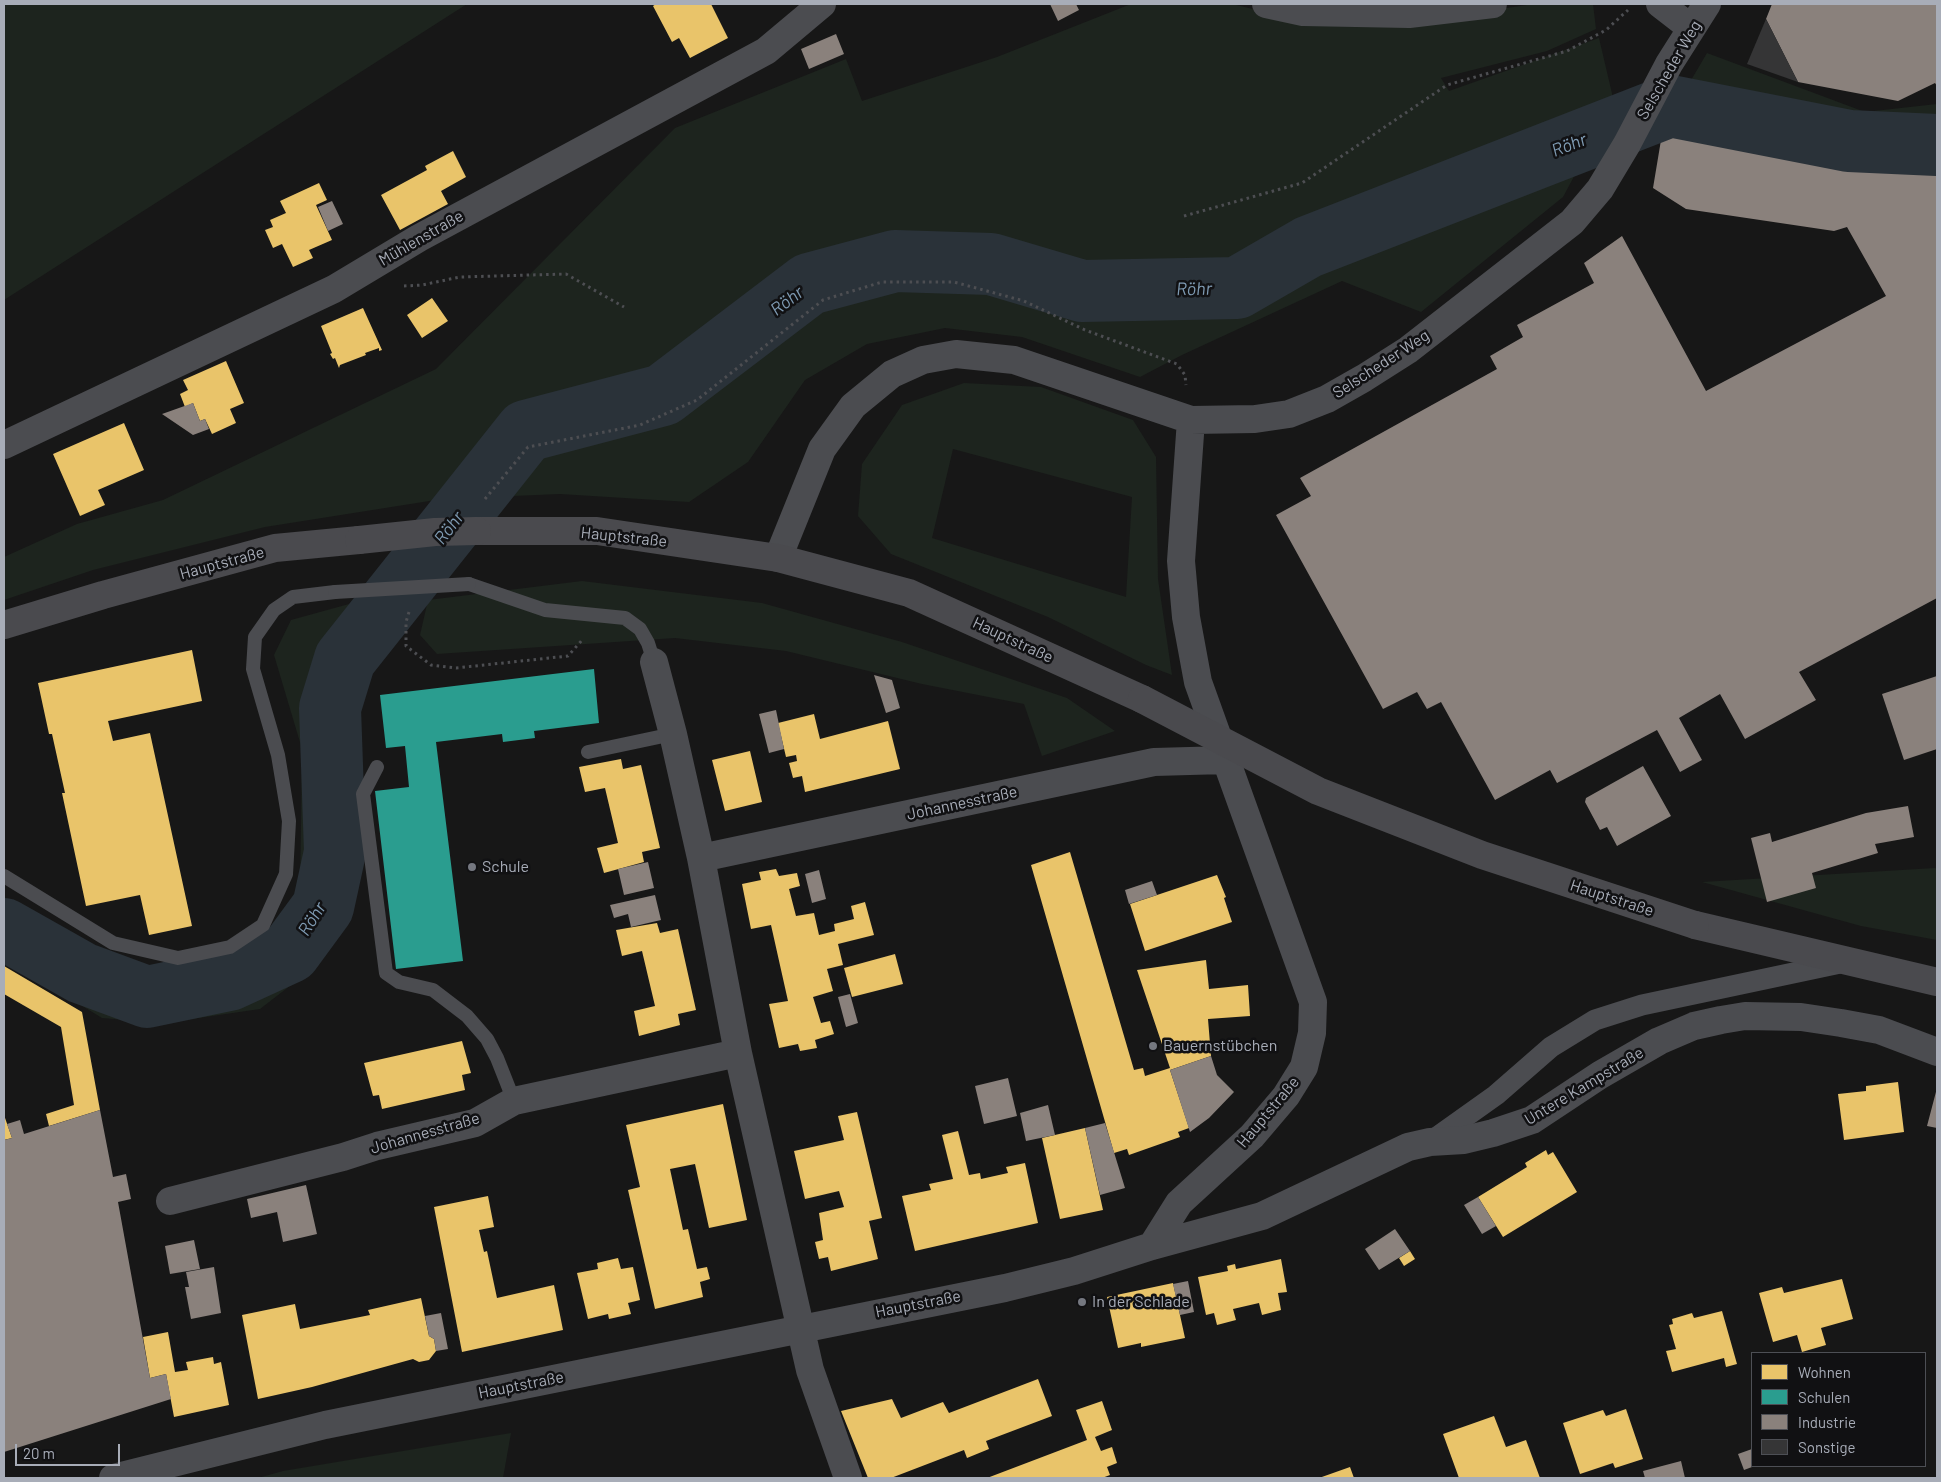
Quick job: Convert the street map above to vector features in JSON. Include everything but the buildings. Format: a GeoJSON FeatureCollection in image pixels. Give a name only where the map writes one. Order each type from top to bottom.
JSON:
{"type":"FeatureCollection","features":[{"type":"Feature","properties":{"kind":"main road","name":"Hauptstraße"},"geometry":{"type":"LineString","coordinates":[[4,625],[103,595],[275,548],[435,532],[597,532],[778,558],[909,593],[1142,699],[1318,791],[1482,855],[1695,926],[1937,982]]}},
{"type":"Feature","properties":{"kind":"street","name":"Mühlenstraße"},"geometry":{"type":"LineString","coordinates":[[4,445],[334,289],[420,238],[766,51],[822,4]]}},
{"type":"Feature","properties":{"kind":"street"},"geometry":{"type":"LineString","coordinates":[[1266,4],[1304,12],[1409,14],[1494,4]]}},
{"type":"Feature","properties":{"kind":"street"},"geometry":{"type":"LineString","coordinates":[[1660,4],[1691,28]]}},
{"type":"Feature","properties":{"kind":"street","name":"Selscheder Weg"},"geometry":{"type":"LineString","coordinates":[[778,558],[822,449],[853,406],[892,374],[923,360],[956,354],[1014,360],[1191,420],[1255,420],[1289,414],[1327,399],[1372,373],[1408,350],[1572,222],[1600,189],[1627,144],[1669,64],[1707,4]]}},
{"type":"Feature","properties":{"kind":"street","name":"Hauptstraße"},"geometry":{"type":"LineString","coordinates":[[113,1478],[325,1425],[1013,1286],[1074,1271],[1152,1246],[1179,1203],[1252,1136],[1286,1096],[1304,1067],[1312,1033],[1313,1002],[1198,682],[1186,617],[1181,561],[1191,420]]}},
{"type":"Feature","properties":{"kind":"street"},"geometry":{"type":"LineString","coordinates":[[654,662],[673,734],[701,858],[738,1053],[802,1328],[810,1370],[848,1478]]}},
{"type":"Feature","properties":{"kind":"street","name":"Johannesstraße"},"geometry":{"type":"LineString","coordinates":[[701,858],[1154,762],[1225,760]]}},
{"type":"Feature","properties":{"kind":"street"},"geometry":{"type":"LineString","coordinates":[[1430,1142],[1496,1095],[1551,1047],[1595,1020],[1642,1005],[1851,961]]}},
{"type":"Feature","properties":{"kind":"street","name":"Untere Kampstraße"},"geometry":{"type":"LineString","coordinates":[[1152,1246],[1210,1232],[1262,1216],[1408,1147],[1430,1142],[1464,1140],[1532,1120],[1600,1075],[1659,1041],[1694,1026],[1745,1016],[1801,1017],[1879,1030],[1937,1052]]}},
{"type":"Feature","properties":{"kind":"street","name":"Johannesstraße"},"geometry":{"type":"LineString","coordinates":[[170,1200],[343,1157],[377,1146],[475,1123],[514,1101],[738,1053]]}},
{"type":"Feature","properties":{"kind":"lane"},"geometry":{"type":"LineString","coordinates":[[4,876],[113,943],[178,958],[230,947],[263,925],[286,874],[289,821],[278,755],[253,670],[256,637],[274,610],[293,596],[469,584],[545,610],[625,618],[640,629],[648,643],[654,662]]}},
{"type":"Feature","properties":{"kind":"lane"},"geometry":{"type":"LineString","coordinates":[[588,752],[673,734]]}},
{"type":"Feature","properties":{"kind":"lane"},"geometry":{"type":"LineString","coordinates":[[377,767],[363,794],[386,973],[399,982],[433,990],[467,1016],[487,1039],[498,1058],[514,1101]]}},
{"type":"Feature","properties":{"kind":"path"},"geometry":{"type":"LineString","coordinates":[[1184,216],[1302,183],[1447,85],[1567,51],[1606,30],[1635,4]]}},
{"type":"Feature","properties":{"kind":"path"},"geometry":{"type":"LineString","coordinates":[[402,286],[422,285],[460,277],[566,274],[624,307]]}},
{"type":"Feature","properties":{"kind":"path"},"geometry":{"type":"LineString","coordinates":[[495,485],[528,447],[640,425],[697,400],[824,300],[882,282],[954,282],[1024,301],[1085,330],[1177,364],[1185,375],[1191,420]]}},
{"type":"Feature","properties":{"kind":"path"},"geometry":{"type":"LineString","coordinates":[[410,608],[406,622],[406,646],[431,665],[456,668],[568,656],[604,616]]}},
{"type":"Feature","properties":{"kind":"shaded area"},"geometry":{"type":"Polygon","coordinates":[[[4,4],[467,4],[4,300],[4,4]]]}},
{"type":"Feature","properties":{"kind":"shaded area"},"geometry":{"type":"Polygon","coordinates":[[[1131,4],[1232,4],[1307,22],[1411,22],[1534,4],[1593,4],[1596,29],[1547,51],[1441,78],[1449,91],[1599,38],[1614,102],[1563,197],[1421,312],[1342,281],[1182,355],[1140,377],[1022,337],[945,328],[867,344],[805,380],[748,462],[689,502],[560,494],[442,499],[265,527],[93,570],[4,600],[4,557],[77,524],[163,500],[436,369],[675,128],[846,59],[862,101],[997,57],[1131,4]]]}},
{"type":"Feature","properties":{"kind":"shaded area"},"geometry":{"type":"Polygon","coordinates":[[[1707,53],[1865,112],[1937,104],[1937,153],[1667,121],[1707,53]]]}},
{"type":"Feature","properties":{"kind":"shaded area"},"geometry":{"type":"Polygon","coordinates":[[[964,383],[1041,387],[1133,420],[1156,457],[1158,579],[1172,675],[1146,665],[1048,617],[891,554],[858,516],[862,464],[902,405],[964,383]],[[953,449],[932,538],[1126,597],[1132,497],[953,449]]]}},
{"type":"Feature","properties":{"kind":"shaded area"},"geometry":{"type":"Polygon","coordinates":[[[582,581],[762,603],[902,642],[1067,698],[1115,731],[1042,756],[1024,704],[922,684],[786,651],[675,638],[437,654],[420,635],[428,600],[582,581]]]}},
{"type":"Feature","properties":{"kind":"shaded area"},"geometry":{"type":"Polygon","coordinates":[[[349,604],[370,609],[334,662],[319,709],[347,898],[317,965],[260,1009],[164,1023],[102,1018],[4,958],[4,897],[115,963],[185,975],[254,954],[300,899],[302,749],[274,655],[291,620],[349,604]]]}},
{"type":"Feature","properties":{"kind":"shaded area"},"geometry":{"type":"Polygon","coordinates":[[[1937,869],[1937,940],[1861,926],[1702,882],[1937,869]]]}},
{"type":"Feature","properties":{"kind":"shaded area"},"geometry":{"type":"Polygon","coordinates":[[[511,1433],[503,1478],[258,1478],[283,1471],[511,1433]]]}},
{"type":"Feature","properties":{"kind":"waterway","name":"Röhr"},"geometry":{"type":"LineString","coordinates":[[4,929],[82,973],[147,997],[229,980],[290,952],[323,907],[335,852],[330,708],[345,659],[526,431],[663,395],[809,284],[895,261],[991,264],[1082,291],[1237,288],[1308,247],[1670,106],[1849,141],[1937,145]]}},
{"type":"Feature","properties":{"kind":"place","name":"Schule"},"geometry":{"type":"Point","coordinates":[472,867]}},
{"type":"Feature","properties":{"kind":"place","name":"Bauernstübchen"},"geometry":{"type":"Point","coordinates":[1153,1046]}},
{"type":"Feature","properties":{"kind":"place","name":"In der Schlade"},"geometry":{"type":"Point","coordinates":[1082,1302]}}]}
